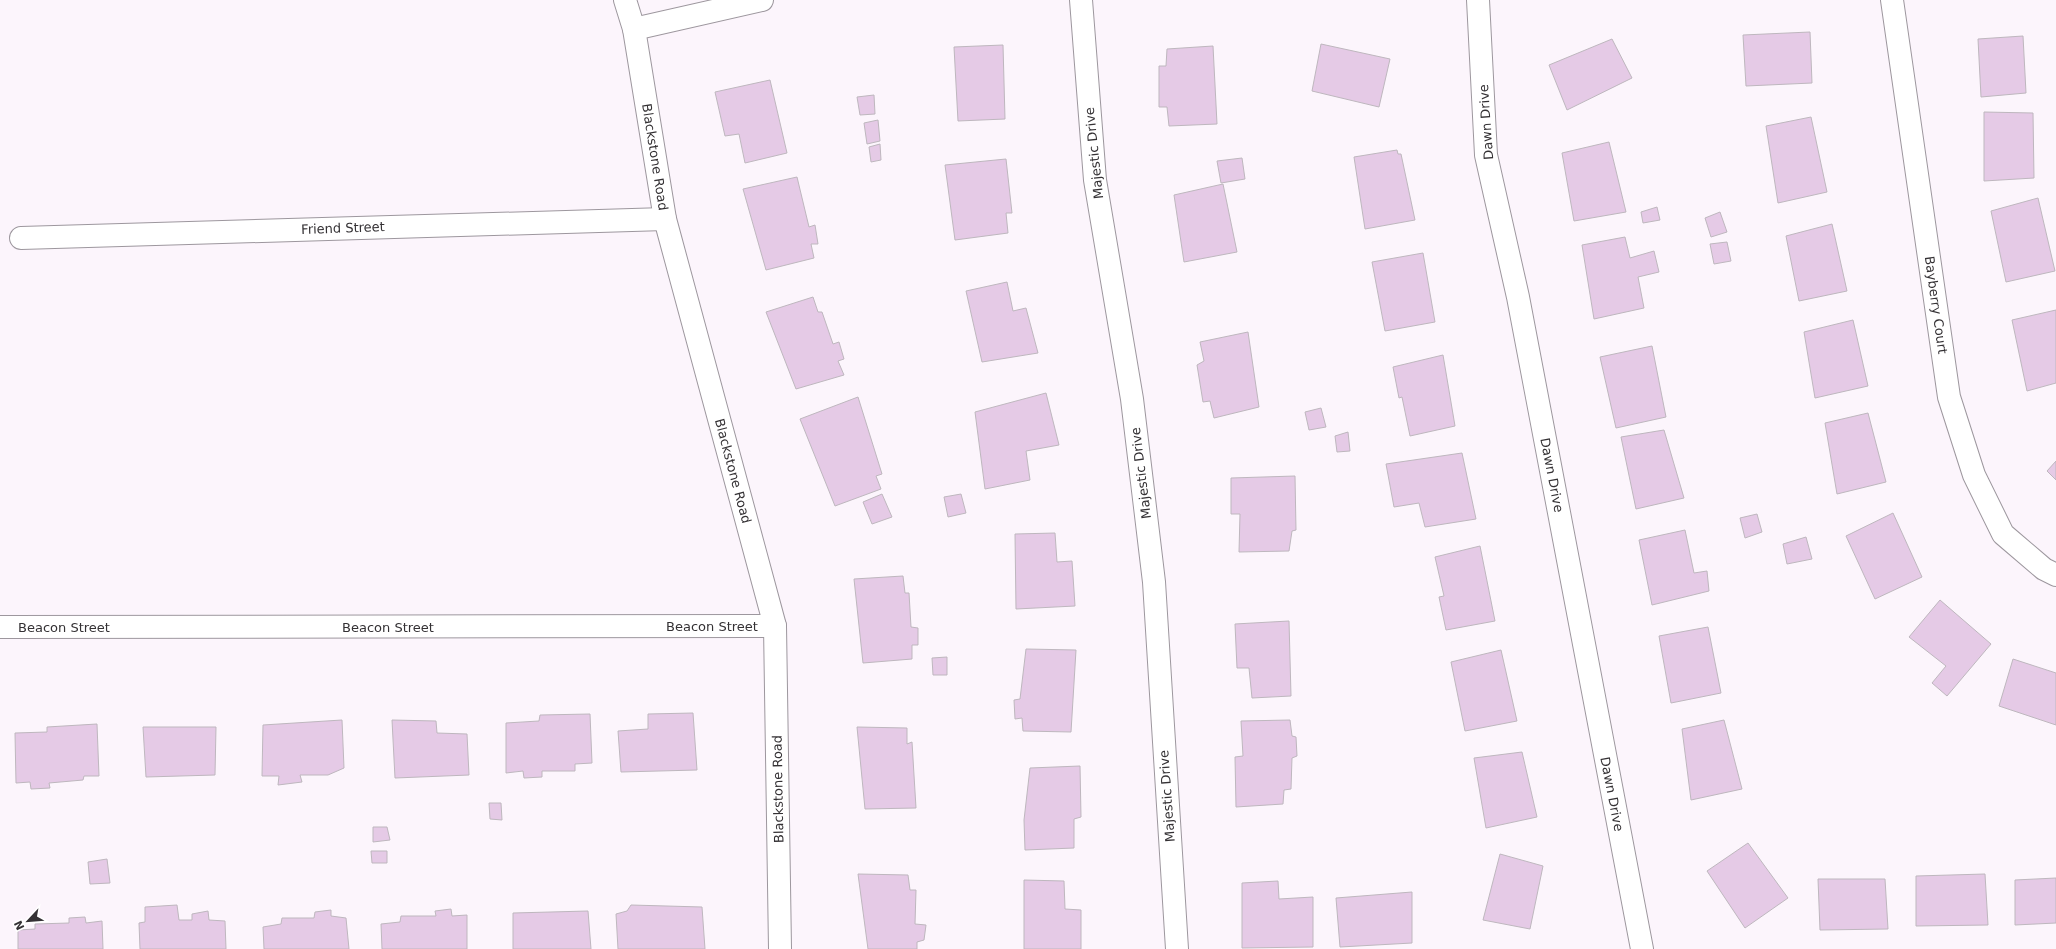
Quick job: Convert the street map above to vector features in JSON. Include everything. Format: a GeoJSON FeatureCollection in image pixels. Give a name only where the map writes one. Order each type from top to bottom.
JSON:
{"type":"FeatureCollection","features":[{"type":"Feature","properties":{"kind":"street","name":"Blackstone Road"},"geometry":{"type":"LineString","coordinates":[[625,0],[634,29],[665,218],[775,626],[780,949]]}},
{"type":"Feature","properties":{"kind":"street"},"geometry":{"type":"LineString","coordinates":[[634,29],[762,0]]}},
{"type":"Feature","properties":{"kind":"street","name":"Majestic Drive"},"geometry":{"type":"LineString","coordinates":[[1081,0],[1096,180],[1132,399],[1154,582],[1177,949]]}},
{"type":"Feature","properties":{"kind":"street","name":"Dawn Drive"},"geometry":{"type":"LineString","coordinates":[[1478,0],[1486,155],[1518,297],[1642,949]]}},
{"type":"Feature","properties":{"kind":"street","name":"Bayberry Court"},"geometry":{"type":"LineString","coordinates":[[1892,0],[1949,397],[1974,475],[2003,534],[2044,569],[2056,575]]}},
{"type":"Feature","properties":{"kind":"street","name":"Friend Street"},"geometry":{"type":"LineString","coordinates":[[21,238],[665,218]]}},
{"type":"Feature","properties":{"kind":"street","name":"Beacon Street"},"geometry":{"type":"LineString","coordinates":[[0,627],[775,626]]}},
{"type":"Feature","properties":{"kind":"building"},"geometry":{"type":"Polygon","coordinates":[[[1810,32],[1812,83],[1746,86],[1743,35],[1810,32]]]}},
{"type":"Feature","properties":{"kind":"building"},"geometry":{"type":"Polygon","coordinates":[[[2023,36],[2026,93],[1981,97],[1978,39],[2023,36]]]}},
{"type":"Feature","properties":{"kind":"building"},"geometry":{"type":"Polygon","coordinates":[[[1612,39],[1632,78],[1567,110],[1549,65],[1612,39]]]}},
{"type":"Feature","properties":{"kind":"building"},"geometry":{"type":"Polygon","coordinates":[[[1321,44],[1390,59],[1379,107],[1312,91],[1321,44]]]}},
{"type":"Feature","properties":{"kind":"building"},"geometry":{"type":"Polygon","coordinates":[[[1003,45],[1005,119],[958,121],[954,47],[1003,45]]]}},
{"type":"Feature","properties":{"kind":"building"},"geometry":{"type":"Polygon","coordinates":[[[1213,46],[1217,124],[1169,126],[1167,107],[1159,107],[1159,66],[1166,66],[1167,49],[1213,46]]]}},
{"type":"Feature","properties":{"kind":"building"},"geometry":{"type":"Polygon","coordinates":[[[770,80],[787,153],[745,163],[739,134],[725,136],[715,92],[770,80]]]}},
{"type":"Feature","properties":{"kind":"building"},"geometry":{"type":"Polygon","coordinates":[[[874,95],[875,114],[860,115],[857,97],[874,95]]]}},
{"type":"Feature","properties":{"kind":"building"},"geometry":{"type":"Polygon","coordinates":[[[1984,112],[2033,113],[2034,178],[1984,181],[1984,112]]]}},
{"type":"Feature","properties":{"kind":"building"},"geometry":{"type":"Polygon","coordinates":[[[1811,117],[1827,192],[1778,203],[1766,126],[1811,117]]]}},
{"type":"Feature","properties":{"kind":"building"},"geometry":{"type":"Polygon","coordinates":[[[878,120],[880,141],[867,144],[864,123],[878,120]]]}},
{"type":"Feature","properties":{"kind":"building"},"geometry":{"type":"Polygon","coordinates":[[[1609,142],[1626,212],[1574,221],[1562,153],[1609,142]]]}},
{"type":"Feature","properties":{"kind":"building"},"geometry":{"type":"Polygon","coordinates":[[[880,144],[881,160],[871,162],[869,147],[880,144]]]}},
{"type":"Feature","properties":{"kind":"building"},"geometry":{"type":"Polygon","coordinates":[[[1397,150],[1398,154],[1401,154],[1415,220],[1365,229],[1354,157],[1397,150]]]}},
{"type":"Feature","properties":{"kind":"building"},"geometry":{"type":"Polygon","coordinates":[[[1242,158],[1245,179],[1221,183],[1217,161],[1242,158]]]}},
{"type":"Feature","properties":{"kind":"building"},"geometry":{"type":"Polygon","coordinates":[[[1006,159],[1012,213],[1006,213],[1008,233],[955,240],[945,165],[1006,159]]]}},
{"type":"Feature","properties":{"kind":"building"},"geometry":{"type":"Polygon","coordinates":[[[797,177],[809,227],[815,225],[818,244],[811,244],[814,258],[766,270],[743,189],[797,177]]]}},
{"type":"Feature","properties":{"kind":"building"},"geometry":{"type":"Polygon","coordinates":[[[1223,184],[1237,252],[1184,262],[1174,195],[1223,184]]]}},
{"type":"Feature","properties":{"kind":"building"},"geometry":{"type":"Polygon","coordinates":[[[2038,198],[2055,271],[2006,282],[1991,211],[2038,198]]]}},
{"type":"Feature","properties":{"kind":"building"},"geometry":{"type":"Polygon","coordinates":[[[1657,207],[1660,220],[1643,223],[1641,212],[1657,207]]]}},
{"type":"Feature","properties":{"kind":"building"},"geometry":{"type":"Polygon","coordinates":[[[1720,212],[1727,232],[1711,237],[1705,218],[1720,212]]]}},
{"type":"Feature","properties":{"kind":"building"},"geometry":{"type":"Polygon","coordinates":[[[1832,224],[1847,291],[1799,301],[1786,236],[1832,224]]]}},
{"type":"Feature","properties":{"kind":"building"},"geometry":{"type":"Polygon","coordinates":[[[1625,237],[1630,258],[1654,251],[1659,272],[1638,277],[1644,308],[1594,319],[1582,245],[1625,237]]]}},
{"type":"Feature","properties":{"kind":"building"},"geometry":{"type":"Polygon","coordinates":[[[1727,242],[1731,261],[1714,264],[1710,244],[1727,242]]]}},
{"type":"Feature","properties":{"kind":"building"},"geometry":{"type":"Polygon","coordinates":[[[1423,253],[1435,322],[1385,331],[1372,262],[1423,253]]]}},
{"type":"Feature","properties":{"kind":"building"},"geometry":{"type":"Polygon","coordinates":[[[1007,282],[1013,311],[1026,308],[1038,353],[982,362],[966,291],[1007,282]]]}},
{"type":"Feature","properties":{"kind":"building"},"geometry":{"type":"Polygon","coordinates":[[[813,297],[818,312],[822,312],[833,344],[839,342],[844,359],[838,361],[844,375],[796,389],[766,312],[813,297]]]}},
{"type":"Feature","properties":{"kind":"building"},"geometry":{"type":"Polygon","coordinates":[[[2056,310],[2056,383],[2027,391],[2012,320],[2056,310]]]}},
{"type":"Feature","properties":{"kind":"building"},"geometry":{"type":"Polygon","coordinates":[[[1853,320],[1868,386],[1815,398],[1804,332],[1853,320]]]}},
{"type":"Feature","properties":{"kind":"building"},"geometry":{"type":"Polygon","coordinates":[[[1248,332],[1259,407],[1214,418],[1210,401],[1203,402],[1197,365],[1204,361],[1200,342],[1248,332]]]}},
{"type":"Feature","properties":{"kind":"building"},"geometry":{"type":"Polygon","coordinates":[[[1652,346],[1666,417],[1616,428],[1600,357],[1652,346]]]}},
{"type":"Feature","properties":{"kind":"building"},"geometry":{"type":"Polygon","coordinates":[[[1443,355],[1455,426],[1410,436],[1402,397],[1399,398],[1393,367],[1443,355]]]}},
{"type":"Feature","properties":{"kind":"building"},"geometry":{"type":"Polygon","coordinates":[[[1046,393],[1059,445],[1026,451],[1030,480],[985,489],[975,412],[1046,393]]]}},
{"type":"Feature","properties":{"kind":"building"},"geometry":{"type":"Polygon","coordinates":[[[858,397],[882,474],[876,476],[881,489],[835,506],[800,419],[858,397]]]}},
{"type":"Feature","properties":{"kind":"building"},"geometry":{"type":"Polygon","coordinates":[[[1321,408],[1326,427],[1309,430],[1305,412],[1321,408]]]}},
{"type":"Feature","properties":{"kind":"building"},"geometry":{"type":"Polygon","coordinates":[[[1868,413],[1886,482],[1837,494],[1825,423],[1868,413]]]}},
{"type":"Feature","properties":{"kind":"building"},"geometry":{"type":"Polygon","coordinates":[[[1664,430],[1684,498],[1636,509],[1621,437],[1664,430]]]}},
{"type":"Feature","properties":{"kind":"building"},"geometry":{"type":"Polygon","coordinates":[[[1348,432],[1350,451],[1337,452],[1335,436],[1348,432]]]}},
{"type":"Feature","properties":{"kind":"building"},"geometry":{"type":"Polygon","coordinates":[[[1462,453],[1476,519],[1425,527],[1419,503],[1394,507],[1386,464],[1462,453]]]}},
{"type":"Feature","properties":{"kind":"building"},"geometry":{"type":"Polygon","coordinates":[[[2056,461],[2056,480],[2047,471],[2056,461]]]}},
{"type":"Feature","properties":{"kind":"building"},"geometry":{"type":"Polygon","coordinates":[[[1295,476],[1296,530],[1292,531],[1289,551],[1239,552],[1240,514],[1231,514],[1231,478],[1295,476]]]}},
{"type":"Feature","properties":{"kind":"building"},"geometry":{"type":"Polygon","coordinates":[[[882,494],[892,517],[872,524],[863,502],[882,494]]]}},
{"type":"Feature","properties":{"kind":"building"},"geometry":{"type":"Polygon","coordinates":[[[961,494],[966,513],[948,517],[944,497],[961,494]]]}},
{"type":"Feature","properties":{"kind":"building"},"geometry":{"type":"Polygon","coordinates":[[[1893,513],[1922,577],[1875,599],[1846,536],[1893,513]]]}},
{"type":"Feature","properties":{"kind":"building"},"geometry":{"type":"Polygon","coordinates":[[[1757,514],[1762,532],[1745,538],[1740,518],[1757,514]]]}},
{"type":"Feature","properties":{"kind":"building"},"geometry":{"type":"Polygon","coordinates":[[[1685,530],[1694,573],[1707,571],[1709,591],[1652,605],[1639,540],[1685,530]]]}},
{"type":"Feature","properties":{"kind":"building"},"geometry":{"type":"Polygon","coordinates":[[[1055,533],[1057,562],[1072,561],[1075,606],[1016,609],[1015,534],[1055,533]]]}},
{"type":"Feature","properties":{"kind":"building"},"geometry":{"type":"Polygon","coordinates":[[[1806,537],[1812,559],[1787,564],[1783,544],[1806,537]]]}},
{"type":"Feature","properties":{"kind":"building"},"geometry":{"type":"Polygon","coordinates":[[[1480,546],[1495,621],[1446,630],[1439,597],[1444,596],[1435,557],[1480,546]]]}},
{"type":"Feature","properties":{"kind":"building"},"geometry":{"type":"Polygon","coordinates":[[[903,576],[905,593],[909,593],[911,627],[918,628],[918,645],[912,645],[912,659],[863,663],[854,579],[903,576]]]}},
{"type":"Feature","properties":{"kind":"building"},"geometry":{"type":"Polygon","coordinates":[[[1940,600],[1991,644],[1947,696],[1932,683],[1946,666],[1909,637],[1940,600]]]}},
{"type":"Feature","properties":{"kind":"building"},"geometry":{"type":"Polygon","coordinates":[[[1289,621],[1291,696],[1252,698],[1249,668],[1237,668],[1235,624],[1289,621]]]}},
{"type":"Feature","properties":{"kind":"building"},"geometry":{"type":"Polygon","coordinates":[[[1708,627],[1721,693],[1671,703],[1659,636],[1708,627]]]}},
{"type":"Feature","properties":{"kind":"building"},"geometry":{"type":"Polygon","coordinates":[[[1026,649],[1076,650],[1071,732],[1023,731],[1022,718],[1015,719],[1014,700],[1020,699],[1026,649]]]}},
{"type":"Feature","properties":{"kind":"building"},"geometry":{"type":"Polygon","coordinates":[[[1501,650],[1517,721],[1465,731],[1451,662],[1501,650]]]}},
{"type":"Feature","properties":{"kind":"building"},"geometry":{"type":"Polygon","coordinates":[[[947,657],[947,675],[933,675],[932,658],[947,657]]]}},
{"type":"Feature","properties":{"kind":"building"},"geometry":{"type":"Polygon","coordinates":[[[2013,659],[2056,673],[2056,725],[1999,706],[2013,659]]]}},
{"type":"Feature","properties":{"kind":"building"},"geometry":{"type":"Polygon","coordinates":[[[693,713],[697,770],[621,772],[618,731],[648,729],[648,714],[693,713]]]}},
{"type":"Feature","properties":{"kind":"building"},"geometry":{"type":"Polygon","coordinates":[[[590,714],[592,763],[575,764],[575,771],[542,771],[542,777],[524,778],[523,771],[506,773],[506,723],[539,721],[540,715],[590,714]]]}},
{"type":"Feature","properties":{"kind":"building"},"geometry":{"type":"Polygon","coordinates":[[[342,720],[344,768],[328,775],[300,775],[302,782],[278,785],[279,776],[262,776],[263,725],[342,720]]]}},
{"type":"Feature","properties":{"kind":"building"},"geometry":{"type":"Polygon","coordinates":[[[392,720],[436,721],[437,733],[467,734],[469,775],[395,778],[392,720]]]}},
{"type":"Feature","properties":{"kind":"building"},"geometry":{"type":"Polygon","coordinates":[[[1290,720],[1292,736],[1296,737],[1297,756],[1292,758],[1291,789],[1284,790],[1283,804],[1236,807],[1235,757],[1243,756],[1241,721],[1290,720]]]}},
{"type":"Feature","properties":{"kind":"building"},"geometry":{"type":"Polygon","coordinates":[[[1724,720],[1742,789],[1691,800],[1682,729],[1724,720]]]}},
{"type":"Feature","properties":{"kind":"building"},"geometry":{"type":"Polygon","coordinates":[[[97,724],[99,776],[84,776],[83,780],[49,783],[50,788],[31,789],[30,782],[16,783],[15,733],[47,732],[47,727],[97,724]]]}},
{"type":"Feature","properties":{"kind":"building"},"geometry":{"type":"Polygon","coordinates":[[[143,727],[216,727],[215,775],[146,777],[143,727]]]}},
{"type":"Feature","properties":{"kind":"building"},"geometry":{"type":"Polygon","coordinates":[[[857,727],[907,728],[907,744],[912,742],[916,808],[865,809],[857,727]]]}},
{"type":"Feature","properties":{"kind":"building"},"geometry":{"type":"Polygon","coordinates":[[[1522,752],[1537,817],[1486,828],[1474,758],[1522,752]]]}},
{"type":"Feature","properties":{"kind":"building"},"geometry":{"type":"Polygon","coordinates":[[[1080,766],[1081,817],[1074,819],[1074,848],[1025,850],[1024,820],[1030,768],[1080,766]]]}},
{"type":"Feature","properties":{"kind":"building"},"geometry":{"type":"Polygon","coordinates":[[[489,803],[501,803],[502,820],[490,819],[489,803]]]}},
{"type":"Feature","properties":{"kind":"building"},"geometry":{"type":"Polygon","coordinates":[[[373,827],[387,827],[390,840],[373,842],[373,827]]]}},
{"type":"Feature","properties":{"kind":"building"},"geometry":{"type":"Polygon","coordinates":[[[1748,843],[1788,898],[1745,928],[1707,871],[1748,843]]]}},
{"type":"Feature","properties":{"kind":"building"},"geometry":{"type":"Polygon","coordinates":[[[371,851],[387,851],[387,863],[372,863],[371,851]]]}},
{"type":"Feature","properties":{"kind":"building"},"geometry":{"type":"Polygon","coordinates":[[[1500,854],[1543,866],[1530,929],[1483,920],[1500,854]]]}},
{"type":"Feature","properties":{"kind":"building"},"geometry":{"type":"Polygon","coordinates":[[[107,859],[110,883],[90,884],[88,862],[107,859]]]}},
{"type":"Feature","properties":{"kind":"building"},"geometry":{"type":"Polygon","coordinates":[[[858,874],[908,875],[910,890],[916,890],[915,924],[926,925],[924,940],[917,942],[917,949],[868,949],[858,874]]]}},
{"type":"Feature","properties":{"kind":"building"},"geometry":{"type":"Polygon","coordinates":[[[1985,874],[1988,925],[1916,926],[1916,876],[1985,874]]]}},
{"type":"Feature","properties":{"kind":"building"},"geometry":{"type":"Polygon","coordinates":[[[2056,878],[2056,923],[2015,925],[2015,880],[2056,878]]]}},
{"type":"Feature","properties":{"kind":"building"},"geometry":{"type":"Polygon","coordinates":[[[1818,879],[1885,879],[1888,929],[1820,930],[1818,879]]]}},
{"type":"Feature","properties":{"kind":"building"},"geometry":{"type":"Polygon","coordinates":[[[1024,880],[1064,881],[1065,909],[1081,910],[1081,949],[1024,949],[1024,880]]]}},
{"type":"Feature","properties":{"kind":"building"},"geometry":{"type":"Polygon","coordinates":[[[1278,881],[1279,899],[1313,897],[1313,947],[1242,948],[1242,883],[1278,881]]]}},
{"type":"Feature","properties":{"kind":"building"},"geometry":{"type":"Polygon","coordinates":[[[1412,892],[1412,943],[1340,947],[1336,898],[1412,892]]]}},
{"type":"Feature","properties":{"kind":"building"},"geometry":{"type":"Polygon","coordinates":[[[177,905],[179,920],[192,920],[192,914],[208,911],[209,920],[225,921],[226,949],[140,949],[139,923],[145,922],[145,907],[177,905]]]}},
{"type":"Feature","properties":{"kind":"building"},"geometry":{"type":"Polygon","coordinates":[[[631,905],[702,907],[705,949],[618,949],[616,914],[627,911],[631,905]]]}},
{"type":"Feature","properties":{"kind":"building"},"geometry":{"type":"Polygon","coordinates":[[[451,909],[452,916],[467,915],[467,949],[382,949],[381,924],[400,922],[401,916],[436,916],[435,911],[451,909]]]}},
{"type":"Feature","properties":{"kind":"building"},"geometry":{"type":"Polygon","coordinates":[[[331,910],[331,916],[346,918],[349,949],[264,949],[263,927],[281,924],[282,918],[314,918],[315,912],[331,910]]]}},
{"type":"Feature","properties":{"kind":"building"},"geometry":{"type":"Polygon","coordinates":[[[588,911],[591,949],[513,949],[513,913],[588,911]]]}},
{"type":"Feature","properties":{"kind":"building"},"geometry":{"type":"Polygon","coordinates":[[[85,917],[86,923],[102,921],[103,949],[18,949],[18,930],[35,929],[35,924],[69,923],[69,918],[85,917]]]}}]}
